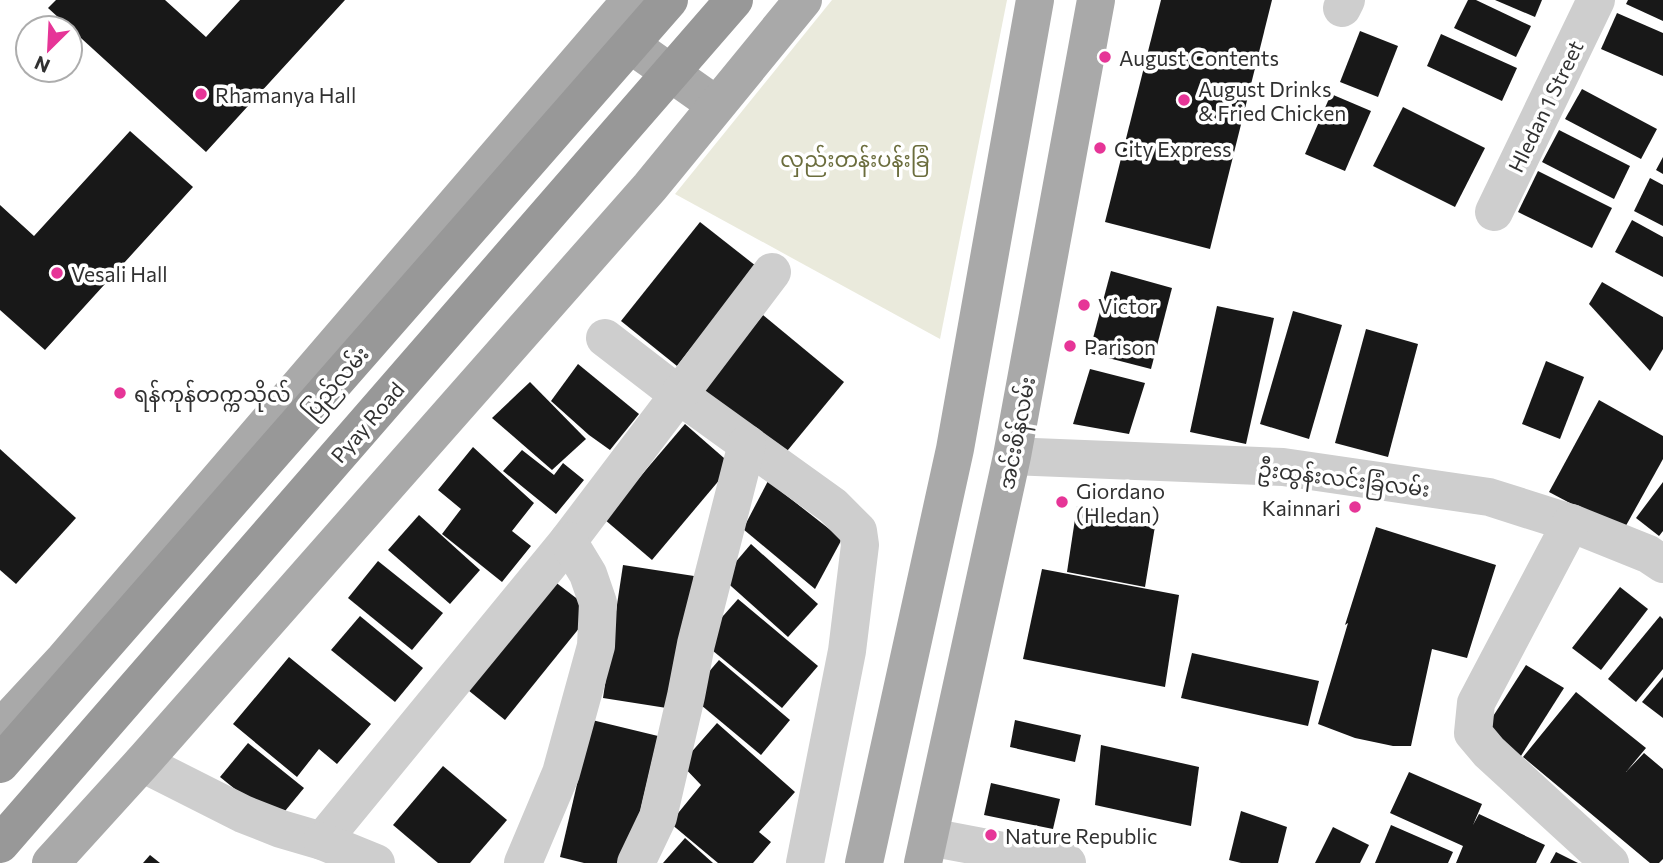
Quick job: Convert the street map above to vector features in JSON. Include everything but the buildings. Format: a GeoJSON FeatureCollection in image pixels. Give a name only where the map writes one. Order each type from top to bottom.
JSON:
{"type":"FeatureCollection","features":[{"type":"Feature","properties":{"kind":"highway","name":"ပြည်လမ်း"},"geometry":{"type":"LineString","coordinates":[[0,764],[669,0]]}},
{"type":"Feature","properties":{"kind":"highway","name":"Pyay Road"},"geometry":{"type":"LineString","coordinates":[[0,844],[734,0]]}},
{"type":"Feature","properties":{"kind":"main road"},"geometry":{"type":"LineString","coordinates":[[51,863],[650,187],[803,0]]}},
{"type":"Feature","properties":{"kind":"main road"},"geometry":{"type":"LineString","coordinates":[[864,863],[955,449],[1035,0]]}},
{"type":"Feature","properties":{"kind":"main road","name":"အင်းစိန်လမ်း"},"geometry":{"type":"LineString","coordinates":[[926,850],[1012,456],[1097,0]]}},
{"type":"Feature","properties":{"kind":"main road"},"geometry":{"type":"LineString","coordinates":[[619,14],[716,105]]}},
{"type":"Feature","properties":{"kind":"main road","name":"ပြည်လမ်း"},"geometry":{"type":"LineString","coordinates":[[0,729],[64,660],[619,14]]}},
{"type":"Feature","properties":{"kind":"street","name":"Hledan 1 Street"},"geometry":{"type":"LineString","coordinates":[[1494,212],[1596,0]]}},
{"type":"Feature","properties":{"kind":"street"},"geometry":{"type":"LineString","coordinates":[[322,841],[568,541],[772,272]]}},
{"type":"Feature","properties":{"kind":"street"},"geometry":{"type":"LineString","coordinates":[[605,338],[833,506],[858,530],[860,545],[847,651],[805,863]]}},
{"type":"Feature","properties":{"kind":"street"},"geometry":{"type":"LineString","coordinates":[[636,863],[658,817],[687,696],[696,644],[747,444]]}},
{"type":"Feature","properties":{"kind":"street","name":"ဦးထွန်းလင်းခြံလမ်း"},"geometry":{"type":"LineString","coordinates":[[1012,456],[1283,467],[1489,497],[1571,523],[1648,554],[1663,564]]}},
{"type":"Feature","properties":{"kind":"street"},"geometry":{"type":"LineString","coordinates":[[1571,523],[1476,703],[1473,733],[1489,752],[1610,863]]}},
{"type":"Feature","properties":{"kind":"street"},"geometry":{"type":"LineString","coordinates":[[523,863],[561,773],[596,646],[598,603],[589,574],[568,541]]}},
{"type":"Feature","properties":{"kind":"street"},"geometry":{"type":"LineString","coordinates":[[142,763],[243,814],[376,863]]}},
{"type":"Feature","properties":{"kind":"street"},"geometry":{"type":"LineString","coordinates":[[926,850],[1066,863]]}},
{"type":"Feature","properties":{"kind":"green space","name":"လှည်းတန်းပန်းခြံ"},"geometry":{"type":"Polygon","coordinates":[[[832,0],[1007,0],[940,339],[675,194],[832,0]]]}},
{"type":"Feature","properties":{"kind":"place","name":"August Contents"},"geometry":{"type":"Point","coordinates":[1105,57]}},
{"type":"Feature","properties":{"kind":"place","name":"Rhamanya Hall"},"geometry":{"type":"Point","coordinates":[201,94]}},
{"type":"Feature","properties":{"kind":"place","name":"August Drinks & Fried Chicken"},"geometry":{"type":"Point","coordinates":[1184,100]}},
{"type":"Feature","properties":{"kind":"place","name":"City Express"},"geometry":{"type":"Point","coordinates":[1100,148]}},
{"type":"Feature","properties":{"kind":"place","name":"Vesali Hall"},"geometry":{"type":"Point","coordinates":[57,273]}},
{"type":"Feature","properties":{"kind":"place","name":"Victor"},"geometry":{"type":"Point","coordinates":[1084,305]}},
{"type":"Feature","properties":{"kind":"place","name":"Parison"},"geometry":{"type":"Point","coordinates":[1070,346]}},
{"type":"Feature","properties":{"kind":"place","name":"ရန်ကုန်တက္ကသိုလ်"},"geometry":{"type":"Point","coordinates":[120,393]}},
{"type":"Feature","properties":{"kind":"place","name":"Giordano (Hledan)"},"geometry":{"type":"Point","coordinates":[1062,502]}},
{"type":"Feature","properties":{"kind":"place","name":"Kainnari"},"geometry":{"type":"Point","coordinates":[1355,507]}},
{"type":"Feature","properties":{"kind":"place","name":"Nature Republic"},"geometry":{"type":"Point","coordinates":[991,835]}}]}
